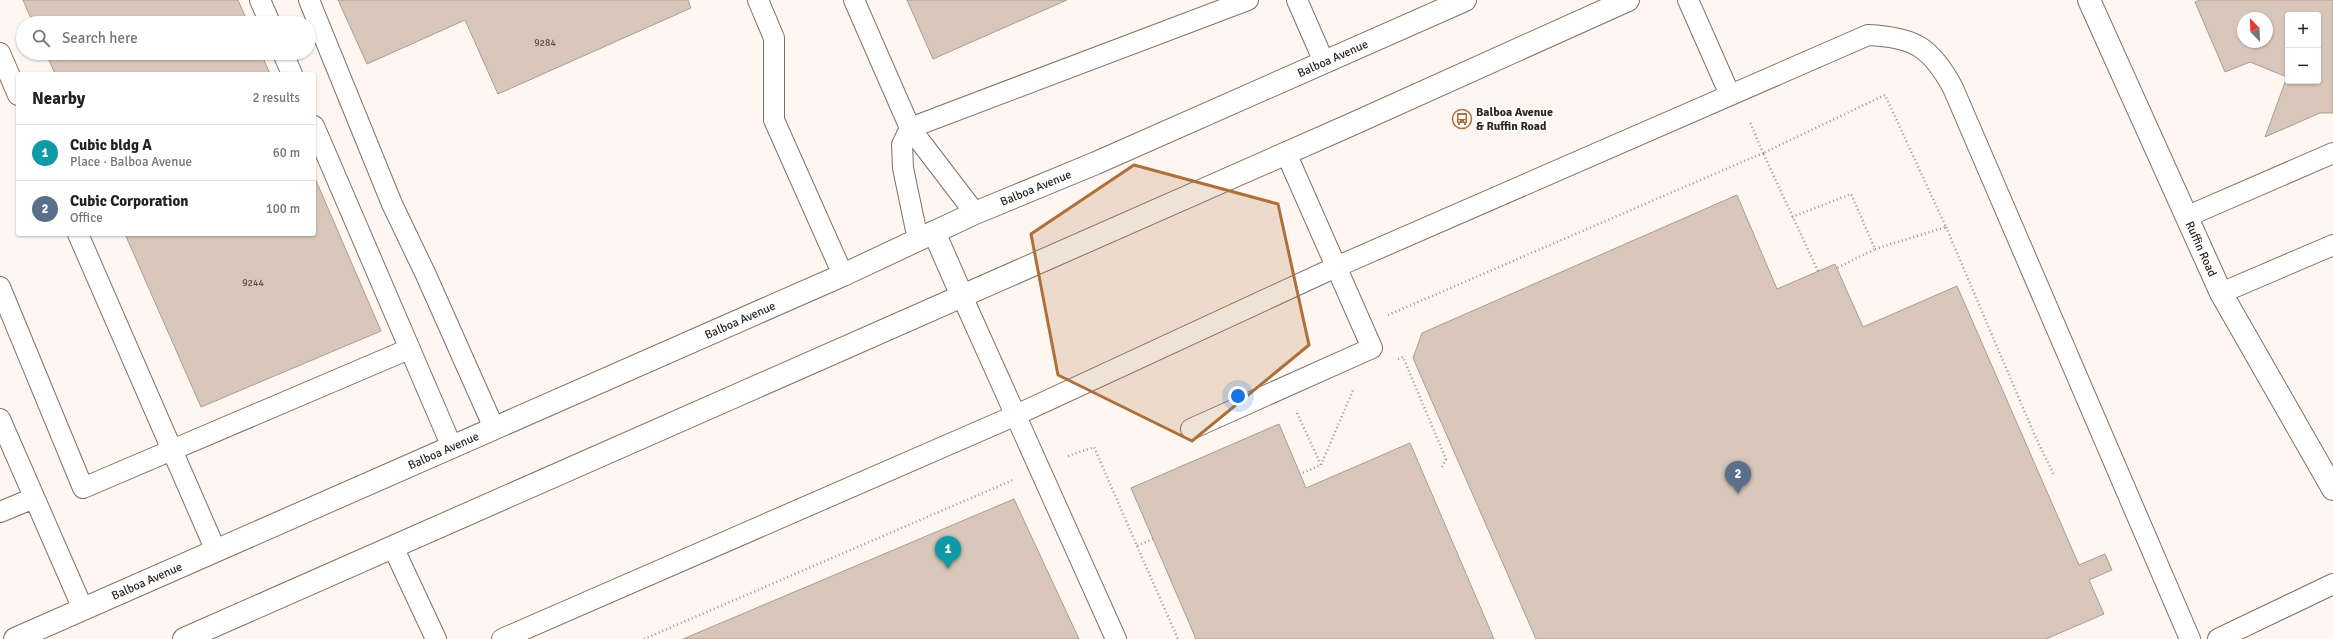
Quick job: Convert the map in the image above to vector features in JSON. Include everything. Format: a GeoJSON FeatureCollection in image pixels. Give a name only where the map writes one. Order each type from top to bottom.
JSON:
{"type":"FeatureCollection","features":[{"type":"Feature","properties":{"kind":"main road","name":"Balboa Avenue"},"geometry":{"type":"LineString","coordinates":[[15,639],[843,275],[975,213],[1465,0]]}},
{"type":"Feature","properties":{"kind":"main road"},"geometry":{"type":"LineString","coordinates":[[184,639],[1286,153],[1628,0]]}},
{"type":"Feature","properties":{"kind":"main road","name":"Ruffin Road"},"geometry":{"type":"LineString","coordinates":[[2089,0],[2222,293],[2333,489]]}},
{"type":"Feature","properties":{"kind":"main road"},"geometry":{"type":"LineString","coordinates":[[926,236],[962,296]]}},
{"type":"Feature","properties":{"kind":"lane"},"geometry":{"type":"LineString","coordinates":[[260,0],[267,16]]}},
{"type":"Feature","properties":{"kind":"lane"},"geometry":{"type":"LineString","coordinates":[[309,0],[316,16]]}},
{"type":"Feature","properties":{"kind":"lane"},"geometry":{"type":"LineString","coordinates":[[758,0],[774,38],[774,120],[843,275]]}},
{"type":"Feature","properties":{"kind":"lane"},"geometry":{"type":"LineString","coordinates":[[854,0],[910,128],[975,213]]}},
{"type":"Feature","properties":{"kind":"lane"},"geometry":{"type":"LineString","coordinates":[[926,236],[903,168],[902,145],[910,128],[1248,0]]}},
{"type":"Feature","properties":{"kind":"lane"},"geometry":{"type":"LineString","coordinates":[[1297,0],[1324,62]]}},
{"type":"Feature","properties":{"kind":"lane"},"geometry":{"type":"LineString","coordinates":[[1688,0],[1730,95]]}},
{"type":"Feature","properties":{"kind":"lane"},"geometry":{"type":"LineString","coordinates":[[316,17],[392,204],[426,275],[494,428]]}},
{"type":"Feature","properties":{"kind":"lane"},"geometry":{"type":"LineString","coordinates":[[502,639],[1014,416],[1336,267],[1868,35],[1895,36],[1920,46],[1940,65],[1953,88],[2190,639]]}},
{"type":"Feature","properties":{"kind":"lane"},"geometry":{"type":"LineString","coordinates":[[1,60],[16,91]]}},
{"type":"Feature","properties":{"kind":"lane"},"geometry":{"type":"LineString","coordinates":[[286,60],[291,72]]}},
{"type":"Feature","properties":{"kind":"lane"},"geometry":{"type":"LineString","coordinates":[[316,131],[452,447]]}},
{"type":"Feature","properties":{"kind":"lane"},"geometry":{"type":"LineString","coordinates":[[1191,429],[1372,348],[1286,153]]}},
{"type":"Feature","properties":{"kind":"lane"},"geometry":{"type":"LineString","coordinates":[[2188,216],[2333,153]]}},
{"type":"Feature","properties":{"kind":"lane"},"geometry":{"type":"LineString","coordinates":[[79,236],[216,551]]}},
{"type":"Feature","properties":{"kind":"lane"},"geometry":{"type":"LineString","coordinates":[[2222,293],[2333,245]]}},
{"type":"Feature","properties":{"kind":"lane"},"geometry":{"type":"LineString","coordinates":[[0,287],[83,488],[409,349]]}},
{"type":"Feature","properties":{"kind":"lane"},"geometry":{"type":"LineString","coordinates":[[962,296],[1014,416],[1116,639]]}},
{"type":"Feature","properties":{"kind":"lane"},"geometry":{"type":"LineString","coordinates":[[0,419],[83,609]]}},
{"type":"Feature","properties":{"kind":"lane"},"geometry":{"type":"LineString","coordinates":[[0,512],[34,498]]}},
{"type":"Feature","properties":{"kind":"lane"},"geometry":{"type":"LineString","coordinates":[[393,547],[436,639]]}},
{"type":"Feature","properties":{"kind":"lane"},"geometry":{"type":"LineString","coordinates":[[2218,639],[2333,584]]}},
{"type":"Feature","properties":{"kind":"path"},"geometry":{"type":"LineString","coordinates":[[1385,316],[1763,153],[1885,96],[1946,227],[2035,436],[2054,475]]}},
{"type":"Feature","properties":{"kind":"path"},"geometry":{"type":"LineString","coordinates":[[1750,122],[1818,272]]}},
{"type":"Feature","properties":{"kind":"path"},"geometry":{"type":"LineString","coordinates":[[1792,217],[1851,194],[1875,249]]}},
{"type":"Feature","properties":{"kind":"path"},"geometry":{"type":"LineString","coordinates":[[1837,268],[1875,249],[1946,227]]}},
{"type":"Feature","properties":{"kind":"path"},"geometry":{"type":"LineString","coordinates":[[1400,350],[1446,459],[1442,467]]}},
{"type":"Feature","properties":{"kind":"path"},"geometry":{"type":"LineString","coordinates":[[1396,360],[1403,357]]}},
{"type":"Feature","properties":{"kind":"path"},"geometry":{"type":"LineString","coordinates":[[1300,474],[1321,465],[1357,380]]}},
{"type":"Feature","properties":{"kind":"path"},"geometry":{"type":"LineString","coordinates":[[1295,410],[1321,465]]}},
{"type":"Feature","properties":{"kind":"path"},"geometry":{"type":"LineString","coordinates":[[1068,456],[1094,446],[1178,639]]}},
{"type":"Feature","properties":{"kind":"path"},"geometry":{"type":"LineString","coordinates":[[644,639],[1016,479]]}},
{"type":"Feature","properties":{"kind":"path"},"geometry":{"type":"LineString","coordinates":[[1137,546],[1153,539]]}},
{"type":"Feature","properties":{"kind":"highlighted area"},"geometry":{"type":"Polygon","coordinates":[[[1134,165],[1278,204],[1309,345],[1192,441],[1058,375],[1031,234],[1134,165]]]}},
{"type":"Feature","properties":{"kind":"building"},"geometry":{"type":"Polygon","coordinates":[[[23,0],[238,0],[245,16],[30,16],[23,0]]]}},
{"type":"Feature","properties":{"kind":"building"},"geometry":{"type":"Polygon","coordinates":[[[338,0],[688,0],[691,8],[498,94],[465,20],[367,64],[338,0]]]}},
{"type":"Feature","properties":{"kind":"building"},"geometry":{"type":"Polygon","coordinates":[[[907,0],[1067,0],[933,59],[907,0]]]}},
{"type":"Feature","properties":{"kind":"building"},"geometry":{"type":"Polygon","coordinates":[[[2200,0],[2333,0],[2333,113],[2320,113],[2265,137],[2285,82],[2285,84],[2321,84],[2321,12],[2285,12],[2285,76],[2250,62],[2225,72],[2195,2],[2200,0]]]}},
{"type":"Feature","properties":{"kind":"building"},"geometry":{"type":"Polygon","coordinates":[[[49,60],[264,60],[269,72],[54,72],[49,60]]]}},
{"type":"Feature","properties":{"kind":"building"},"geometry":{"type":"Polygon","coordinates":[[[316,181],[381,331],[201,407],[126,236],[316,236],[316,181]]]}},
{"type":"Feature","properties":{"kind":"building"},"geometry":{"type":"Polygon","coordinates":[[[1737,195],[1777,289],[1835,264],[1863,327],[1957,286],[2079,565],[2105,554],[2112,570],[2089,580],[2104,614],[2046,639],[1536,639],[1413,358],[1422,333],[1737,195]]]}},
{"type":"Feature","properties":{"kind":"building"},"geometry":{"type":"Polygon","coordinates":[[[1279,424],[1306,488],[1410,443],[1494,639],[1196,639],[1131,488],[1279,424]]]}},
{"type":"Feature","properties":{"kind":"building"},"geometry":{"type":"Polygon","coordinates":[[[1014,499],[1079,639],[683,639],[1014,499]]]}},
{"type":"Feature","properties":{"kind":"place","name":"Balboa Avenue & Ruffin Road"},"geometry":{"type":"Point","coordinates":[1462,119]}},
{"type":"Feature","properties":{"kind":"place","name":"Cubic Corporation"},"geometry":{"type":"Point","coordinates":[1738,494]}},
{"type":"Feature","properties":{"kind":"place","name":"Cubic bldg A"},"geometry":{"type":"Point","coordinates":[948,569]}}]}
